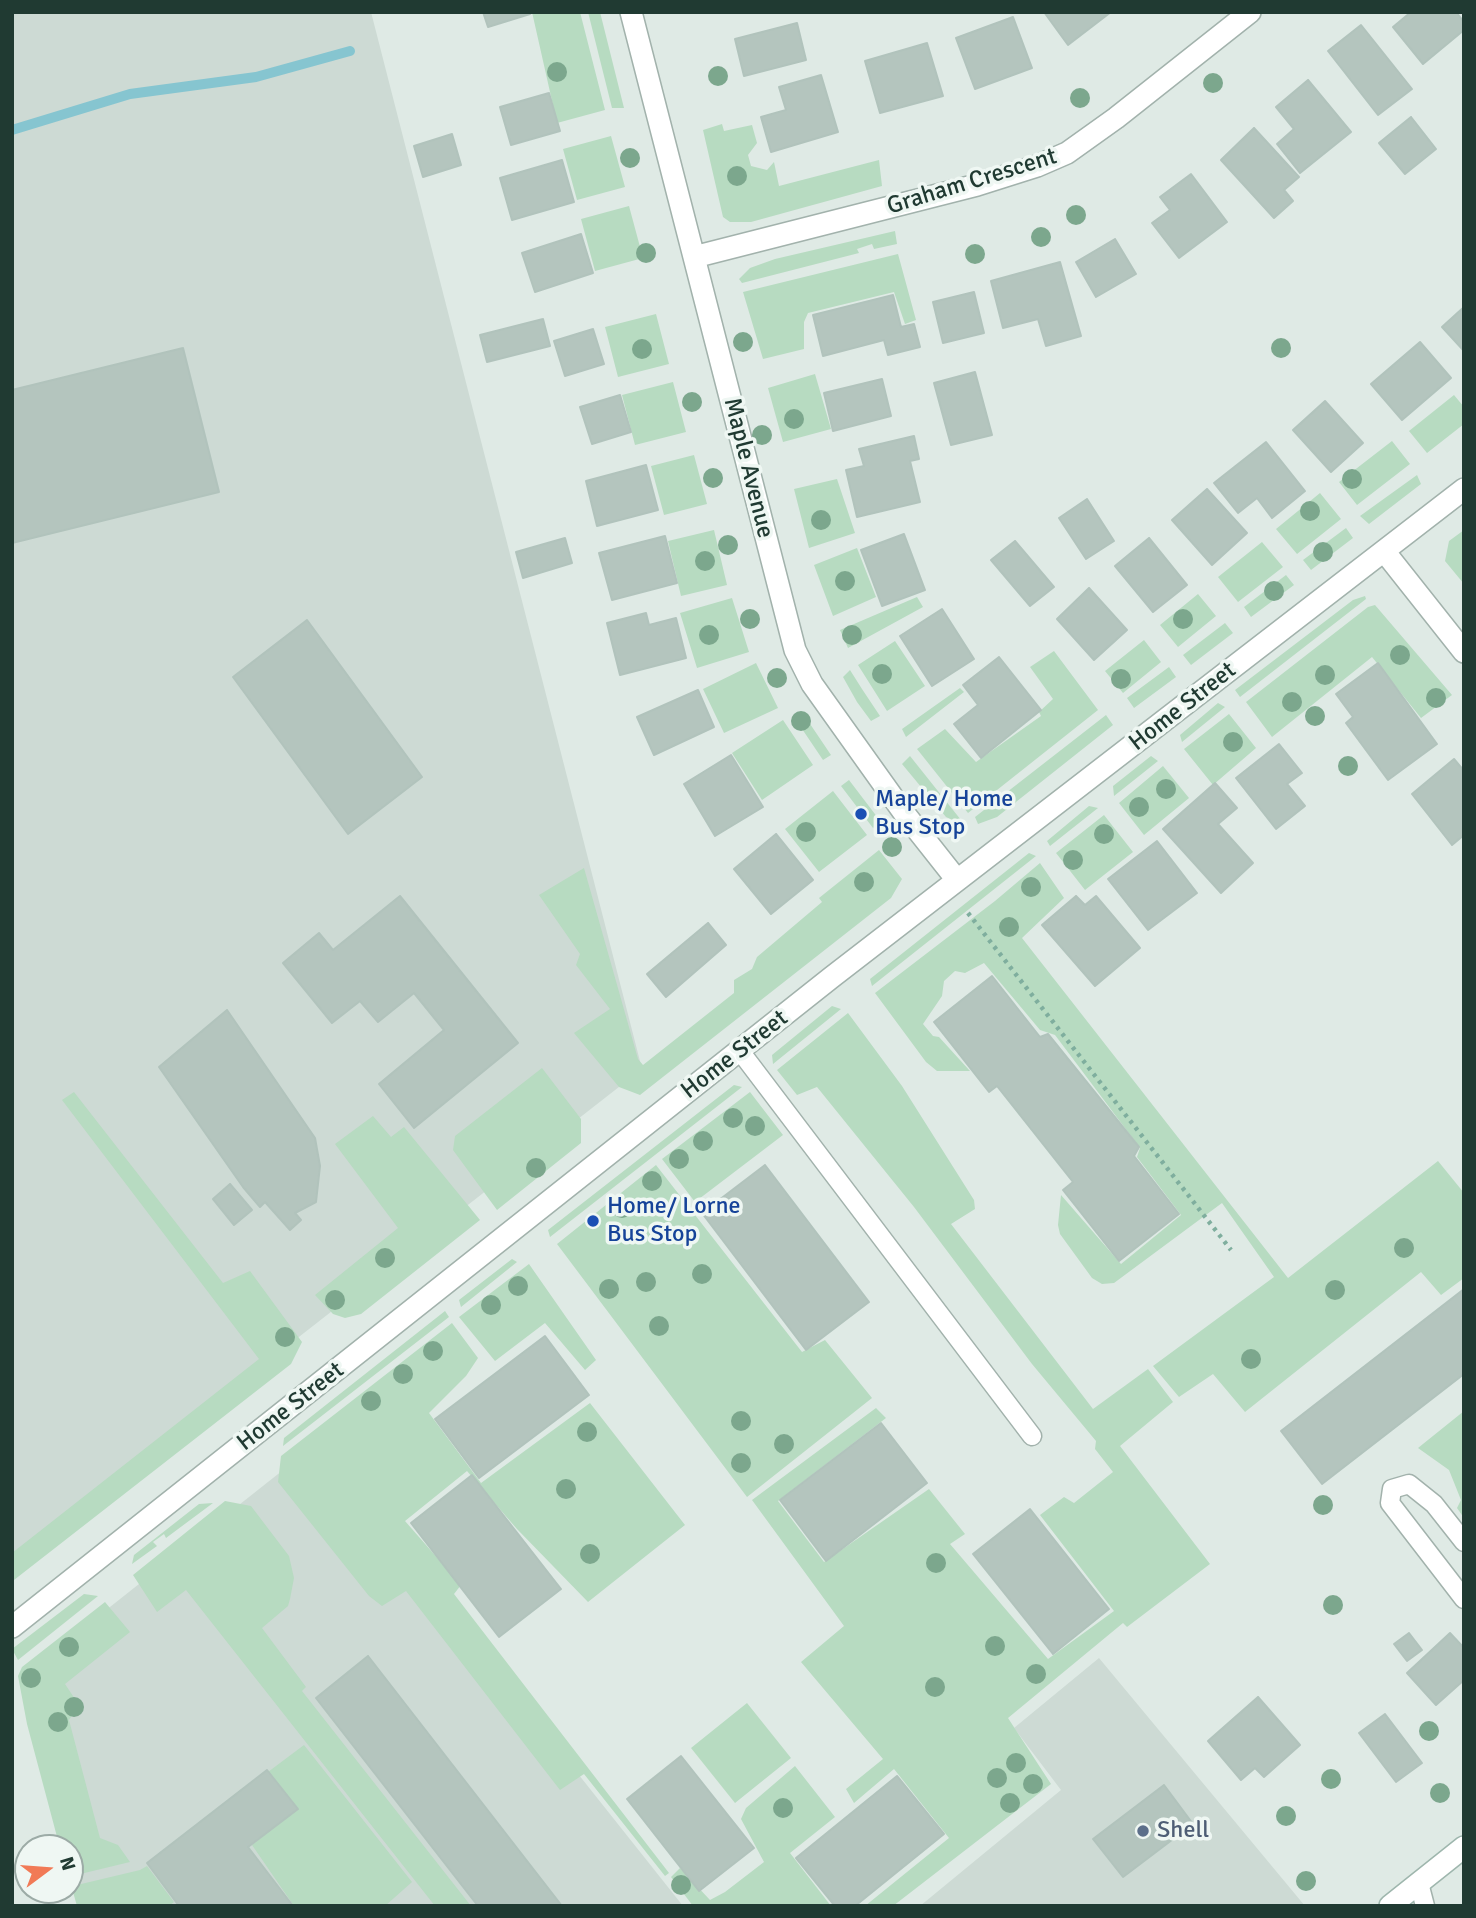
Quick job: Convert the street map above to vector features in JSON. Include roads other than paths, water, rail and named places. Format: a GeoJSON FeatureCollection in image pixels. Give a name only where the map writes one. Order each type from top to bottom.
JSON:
{"type":"FeatureCollection","features":[{"type":"Feature","properties":{"kind":"street","name":"Maple Avenue"},"geometry":{"type":"LineString","coordinates":[[631,12],[795,650],[812,684],[904,813],[957,880]]}},
{"type":"Feature","properties":{"kind":"street","name":"Graham Crescent"},"geometry":{"type":"LineString","coordinates":[[694,257],[977,185],[1027,170],[1068,153],[1250,12]]}},
{"type":"Feature","properties":{"kind":"street","name":"Home Street"},"geometry":{"type":"LineString","coordinates":[[12,1627],[957,880],[1464,489]]}},
{"type":"Feature","properties":{"kind":"street"},"geometry":{"type":"LineString","coordinates":[[1384,551],[1464,652]]}},
{"type":"Feature","properties":{"kind":"street"},"geometry":{"type":"LineString","coordinates":[[1390,1906],[1464,1847]]}},
{"type":"Feature","properties":{"kind":"lane"},"geometry":{"type":"LineString","coordinates":[[740,1051],[1032,1436]]}},
{"type":"Feature","properties":{"kind":"lane"},"geometry":{"type":"LineString","coordinates":[[1464,1542],[1434,1504],[1409,1484],[1392,1489],[1390,1503],[1464,1599]]}},
{"type":"Feature","properties":{"kind":"lane"},"geometry":{"type":"LineString","coordinates":[[1419,1882],[1425,1906]]}},
{"type":"Feature","properties":{"kind":"waterway"},"geometry":{"type":"LineString","coordinates":[[12,130],[130,94],[256,77],[350,51]]}},
{"type":"Feature","properties":{"kind":"place","name":"Maple/ Home Bus Stop"},"geometry":{"type":"Point","coordinates":[861,814]}},
{"type":"Feature","properties":{"kind":"place","name":"Home/ Lorne Bus Stop"},"geometry":{"type":"Point","coordinates":[593,1221]}},
{"type":"Feature","properties":{"kind":"place","name":"Shell"},"geometry":{"type":"Point","coordinates":[1143,1831]}}]}
